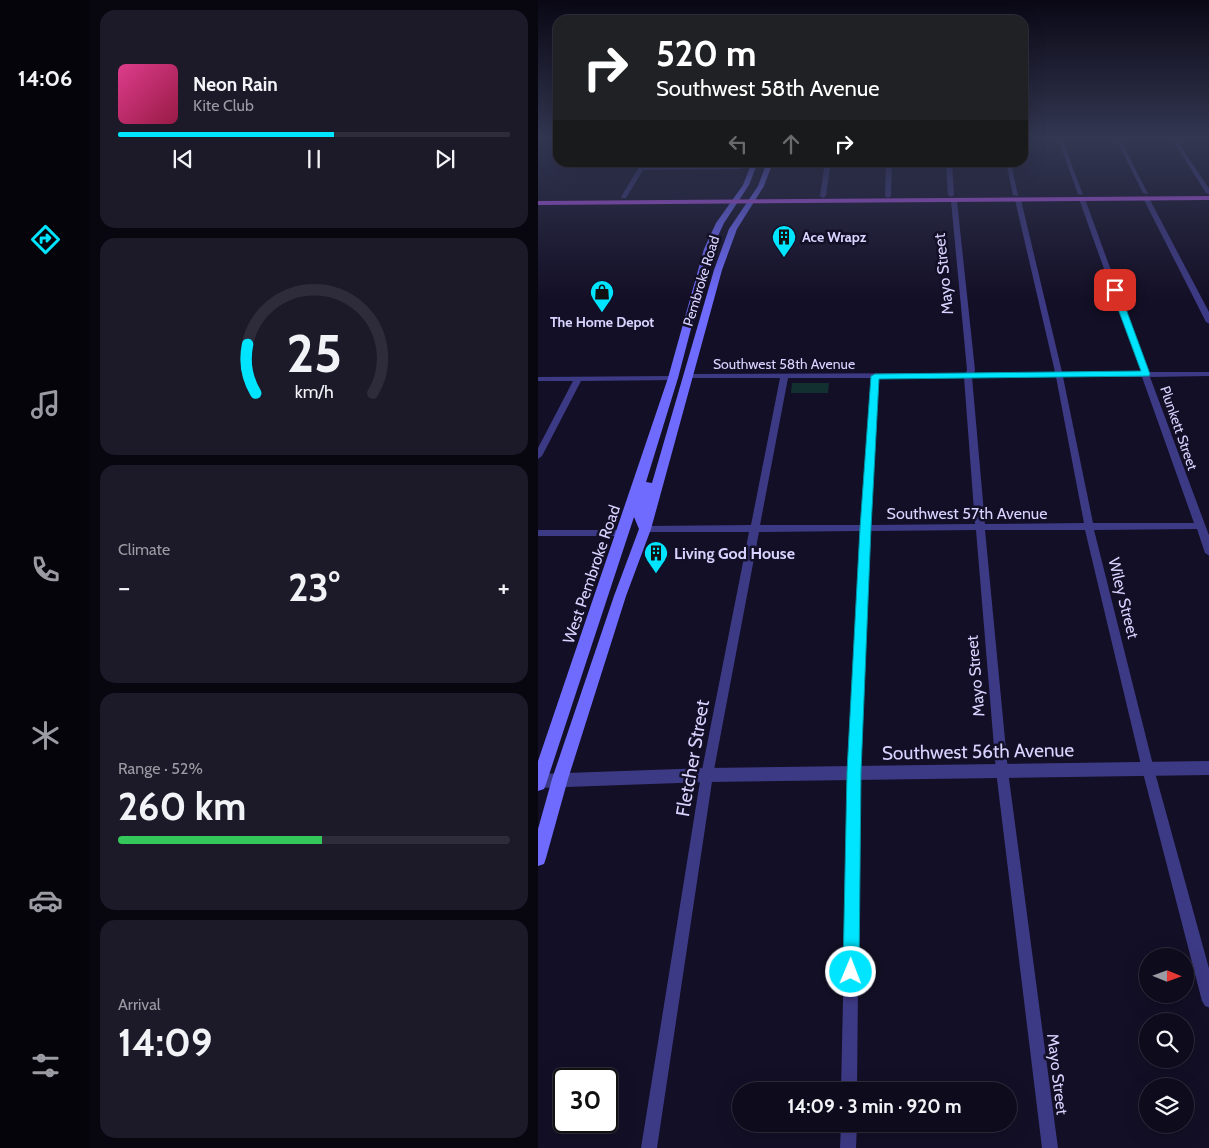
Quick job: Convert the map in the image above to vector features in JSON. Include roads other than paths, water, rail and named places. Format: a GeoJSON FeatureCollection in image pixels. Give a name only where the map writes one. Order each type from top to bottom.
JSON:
{"type":"FeatureCollection","features":[{"type":"Feature","properties":{"kind":"main road","name":"Pembroke Road"},"geometry":{"type":"LineString","coordinates":[[673,378],[708,249],[720,223],[741,193]]}},
{"type":"Feature","properties":{"kind":"main road","name":"Pembroke Road"},"geometry":{"type":"LineString","coordinates":[[688,376],[718,270],[733,229],[756,193]]}},
{"type":"Feature","properties":{"kind":"main road"},"geometry":{"type":"LineString","coordinates":[[538,198],[952,198],[1146,196],[1210,193]]}},
{"type":"Feature","properties":{"kind":"main road"},"geometry":{"type":"LineString","coordinates":[[1195,198],[1210,193]]}},
{"type":"Feature","properties":{"kind":"main road"},"geometry":{"type":"LineString","coordinates":[[752,199],[823,196],[1001,200],[1034,195],[1082,197]]}},
{"type":"Feature","properties":{"kind":"main road"},"geometry":{"type":"LineString","coordinates":[[1146,196],[1210,198]]}},
{"type":"Feature","properties":{"kind":"main road"},"geometry":{"type":"LineString","coordinates":[[538,204],[737,199]]}},
{"type":"Feature","properties":{"kind":"main road"},"geometry":{"type":"LineString","coordinates":[[538,858],[560,779],[620,596],[645,529],[688,376],[684,367],[689,338],[685,334]]}},
{"type":"Feature","properties":{"kind":"main road"},"geometry":{"type":"LineString","coordinates":[[673,378],[678,381],[680,390],[671,423],[674,424]]}},
{"type":"Feature","properties":{"kind":"main road","name":"West Pembroke Road"},"geometry":{"type":"LineString","coordinates":[[538,782],[623,533],[673,378]]}},
{"type":"Feature","properties":{"kind":"main road"},"geometry":{"type":"LineString","coordinates":[[645,467],[648,484],[638,516],[640,524],[645,529]]}},
{"type":"Feature","properties":{"kind":"main road"},"geometry":{"type":"LineString","coordinates":[[620,596],[618,584],[630,548],[628,539],[623,533]]}},
{"type":"Feature","properties":{"kind":"street"},"geometry":{"type":"LineString","coordinates":[[624,197],[627,193]]}},
{"type":"Feature","properties":{"kind":"street","name":"Mayo Street"},"geometry":{"type":"LineString","coordinates":[[952,193],[971,370],[967,378],[1002,771],[1050,1148]]}},
{"type":"Feature","properties":{"kind":"street","name":"Wiley Street"},"geometry":{"type":"LineString","coordinates":[[1016,193],[1059,375],[1089,527],[1148,769],[1210,1001]]}},
{"type":"Feature","properties":{"kind":"street","name":"Plunkett Street"},"geometry":{"type":"LineString","coordinates":[[1080,193],[1210,553]]}},
{"type":"Feature","properties":{"kind":"street"},"geometry":{"type":"LineString","coordinates":[[1144,193],[1210,322]]}},
{"type":"Feature","properties":{"kind":"street","name":"Southwest 58th Avenue"},"geometry":{"type":"LineString","coordinates":[[688,376],[1210,374]]}},
{"type":"Feature","properties":{"kind":"street"},"geometry":{"type":"LineString","coordinates":[[849,1082],[854,772],[865,528],[875,376]]}},
{"type":"Feature","properties":{"kind":"street","name":"Fletcher Street"},"geometry":{"type":"LineString","coordinates":[[649,1148],[707,774],[784,377]]}},
{"type":"Feature","properties":{"kind":"street"},"geometry":{"type":"LineString","coordinates":[[538,379],[673,378]]}},
{"type":"Feature","properties":{"kind":"street"},"geometry":{"type":"LineString","coordinates":[[538,456],[578,379]]}},
{"type":"Feature","properties":{"kind":"street","name":"Southwest 57th Avenue"},"geometry":{"type":"LineString","coordinates":[[645,529],[755,530],[1199,526]]}},
{"type":"Feature","properties":{"kind":"street"},"geometry":{"type":"LineString","coordinates":[[538,533],[623,533]]}},
{"type":"Feature","properties":{"kind":"street","name":"Southwest 56th Avenue"},"geometry":{"type":"LineString","coordinates":[[538,782],[560,779],[707,774],[1210,768]]}},
{"type":"Feature","properties":{"kind":"street"},"geometry":{"type":"LineString","coordinates":[[848,1148],[849,1132]]}},
{"type":"Feature","properties":{"kind":"place","name":"Ace Wrapz"},"geometry":{"type":"Point","coordinates":[784,258]}},
{"type":"Feature","properties":{"kind":"place","name":"The Home Depot"},"geometry":{"type":"Point","coordinates":[602,313]}},
{"type":"Feature","properties":{"kind":"place","name":"Living God House"},"geometry":{"type":"Point","coordinates":[656,574]}}]}
